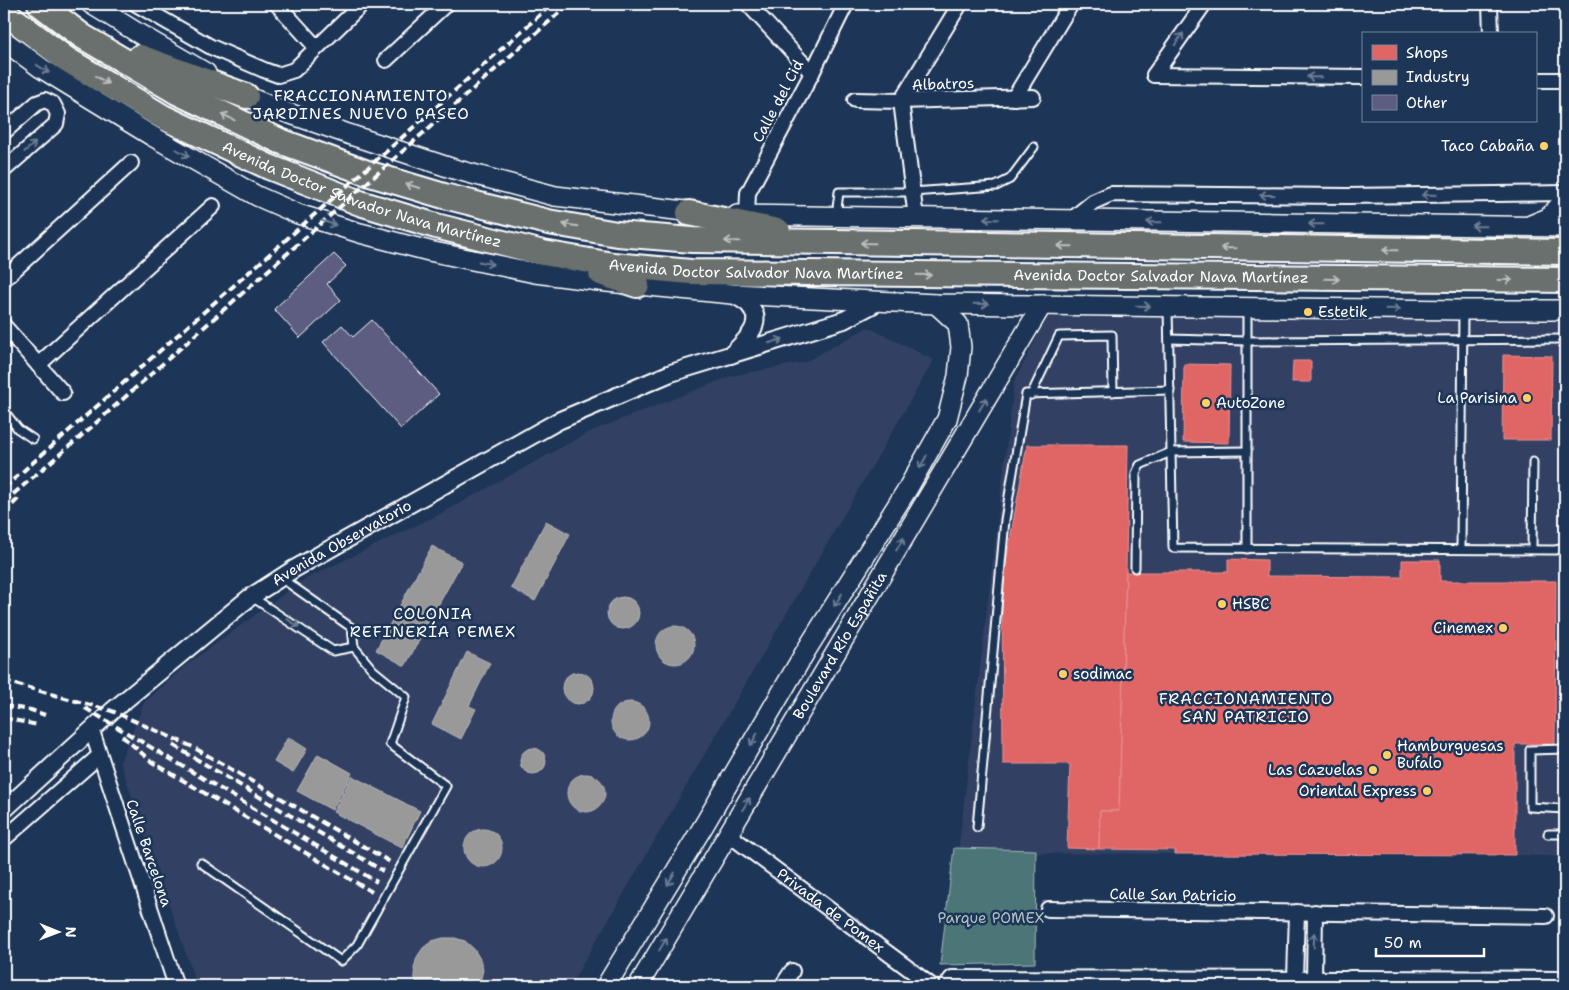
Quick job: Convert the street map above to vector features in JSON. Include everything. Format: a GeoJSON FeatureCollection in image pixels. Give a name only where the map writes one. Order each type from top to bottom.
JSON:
{"type":"FeatureCollection","features":[{"type":"Feature","properties":{"kind":"highway","name":"Avenida Doctor Salvador Nava Martínez"},"geometry":{"type":"LineString","coordinates":[[40,4],[82,36],[177,92],[280,141],[370,174],[444,196],[548,222],[616,234],[692,240],[1565,252]]}},
{"type":"Feature","properties":{"kind":"highway","name":"Avenida Doctor Salvador Nava Martínez"},"geometry":{"type":"LineString","coordinates":[[4,12],[66,58],[163,117],[269,166],[369,206],[436,226],[543,253],[613,264],[691,272],[1565,280]]}},
{"type":"Feature","properties":{"kind":"highway"},"geometry":{"type":"LineString","coordinates":[[82,36],[246,96]]}},
{"type":"Feature","properties":{"kind":"highway"},"geometry":{"type":"LineString","coordinates":[[689,213],[833,242]]}},
{"type":"Feature","properties":{"kind":"highway"},"geometry":{"type":"LineString","coordinates":[[543,253],[637,285]]}},
{"type":"Feature","properties":{"kind":"main road"},"geometry":{"type":"LineString","coordinates":[[91,4],[246,96],[285,112],[454,169],[556,196],[689,213],[747,215],[1565,227]]}},
{"type":"Feature","properties":{"kind":"main road","name":"Avenida Doctor Salvador Nava Martínez"},"geometry":{"type":"LineString","coordinates":[[4,41],[41,68],[152,136],[257,196],[298,214],[428,251],[535,273],[732,294],[936,304],[1565,310]]}},
{"type":"Feature","properties":{"kind":"main road"},"geometry":{"type":"LineString","coordinates":[[1528,227],[1548,218],[1565,200]]}},
{"type":"Feature","properties":{"kind":"main road","name":"Boulevard Río Españita"},"geometry":{"type":"LineString","coordinates":[[612,984],[807,649],[908,488],[947,419],[958,376],[961,346],[958,324],[936,304]]}},
{"type":"Feature","properties":{"kind":"main road","name":"Boulevard Río Españita"},"geometry":{"type":"LineString","coordinates":[[638,986],[1042,305]]}},
{"type":"Feature","properties":{"kind":"street"},"geometry":{"type":"LineString","coordinates":[[136,4],[211,47],[278,75],[294,70],[362,4]]}},
{"type":"Feature","properties":{"kind":"street"},"geometry":{"type":"LineString","coordinates":[[278,4],[316,47]]}},
{"type":"Feature","properties":{"kind":"street"},"geometry":{"type":"LineString","coordinates":[[386,60],[446,4]]}},
{"type":"Feature","properties":{"kind":"street"},"geometry":{"type":"LineString","coordinates":[[748,4],[812,73]]}},
{"type":"Feature","properties":{"kind":"street","name":"Calle del Cid"},"geometry":{"type":"LineString","coordinates":[[747,215],[748,193],[812,73],[846,4]]}},
{"type":"Feature","properties":{"kind":"street"},"geometry":{"type":"LineString","coordinates":[[916,218],[901,101],[960,4]]}},
{"type":"Feature","properties":{"kind":"street"},"geometry":{"type":"LineString","coordinates":[[1014,98],[1070,4]]}},
{"type":"Feature","properties":{"kind":"street"},"geometry":{"type":"LineString","coordinates":[[1204,4],[1154,75],[1362,77]]}},
{"type":"Feature","properties":{"kind":"street"},"geometry":{"type":"LineString","coordinates":[[1490,4],[1491,32]]}},
{"type":"Feature","properties":{"kind":"street"},"geometry":{"type":"LineString","coordinates":[[1536,80],[1565,80]]}},
{"type":"Feature","properties":{"kind":"street","name":"Albatros"},"geometry":{"type":"LineString","coordinates":[[855,100],[901,101],[1032,96]]}},
{"type":"Feature","properties":{"kind":"street"},"geometry":{"type":"LineString","coordinates":[[4,132],[37,102],[45,100],[53,104],[58,114],[56,124],[4,170]]}},
{"type":"Feature","properties":{"kind":"street"},"geometry":{"type":"LineString","coordinates":[[4,279],[131,163]]}},
{"type":"Feature","properties":{"kind":"street"},"geometry":{"type":"LineString","coordinates":[[1071,220],[1093,202],[1111,194],[1347,196],[1565,193]]}},
{"type":"Feature","properties":{"kind":"street"},"geometry":{"type":"LineString","coordinates":[[38,364],[213,206]]}},
{"type":"Feature","properties":{"kind":"street"},"geometry":{"type":"LineString","coordinates":[[730,356],[753,332],[755,323],[754,314],[749,305],[732,294]]}},
{"type":"Feature","properties":{"kind":"street","name":"Avenida Observatorio"},"geometry":{"type":"LineString","coordinates":[[4,810],[112,711],[252,596],[280,578],[558,421],[672,373],[709,360],[730,356],[844,320],[880,301]]}},
{"type":"Feature","properties":{"kind":"street"},"geometry":{"type":"LineString","coordinates":[[4,326],[63,393]]}},
{"type":"Feature","properties":{"kind":"street","name":"Calle Barcelona"},"geometry":{"type":"LineString","coordinates":[[92,731],[176,986]]}},
{"type":"Feature","properties":{"kind":"street"},"geometry":{"type":"LineString","coordinates":[[4,839],[99,756]]}},
{"type":"Feature","properties":{"kind":"street","name":"Privada de Pomex"},"geometry":{"type":"LineString","coordinates":[[728,834],[932,986]]}},
{"type":"Feature","properties":{"kind":"street","name":"Calle San Patricio"},"geometry":{"type":"LineString","coordinates":[[1048,909],[1546,916]]}},
{"type":"Feature","properties":{"kind":"street"},"geometry":{"type":"LineString","coordinates":[[1295,979],[1297,912]]}},
{"type":"Feature","properties":{"kind":"street"},"geometry":{"type":"LineString","coordinates":[[1314,979],[1315,912]]}},
{"type":"Feature","properties":{"kind":"street"},"geometry":{"type":"LineString","coordinates":[[782,986],[792,971]]}},
{"type":"Feature","properties":{"kind":"street"},"geometry":{"type":"LineString","coordinates":[[949,982],[1144,982],[1314,979],[1350,983],[1521,983],[1565,980]]}},
{"type":"Feature","properties":{"kind":"lane"},"geometry":{"type":"LineString","coordinates":[[836,217],[839,192],[912,192],[996,186],[1010,179],[1034,147]]}},
{"type":"Feature","properties":{"kind":"lane"},"geometry":{"type":"LineString","coordinates":[[1168,306],[1173,548],[1461,550],[1565,548]]}},
{"type":"Feature","properties":{"kind":"lane"},"geometry":{"type":"LineString","coordinates":[[1247,308],[1247,549]]}},
{"type":"Feature","properties":{"kind":"lane"},"geometry":{"type":"LineString","coordinates":[[1461,550],[1463,310]]}},
{"type":"Feature","properties":{"kind":"lane"},"geometry":{"type":"LineString","coordinates":[[1031,394],[1059,336],[1112,335],[1113,392]]}},
{"type":"Feature","properties":{"kind":"lane"},"geometry":{"type":"LineString","coordinates":[[1169,339],[1246,341],[1463,338],[1565,339]]}},
{"type":"Feature","properties":{"kind":"lane"},"geometry":{"type":"LineString","coordinates":[[978,827],[1004,520],[1026,394],[1170,390]]}},
{"type":"Feature","properties":{"kind":"lane"},"geometry":{"type":"LineString","coordinates":[[4,411],[18,429],[33,440]]}},
{"type":"Feature","properties":{"kind":"lane"},"geometry":{"type":"LineString","coordinates":[[1135,568],[1136,473],[1140,465],[1171,452],[1246,451]]}},
{"type":"Feature","properties":{"kind":"lane"},"geometry":{"type":"LineString","coordinates":[[1532,549],[1533,462]]}},
{"type":"Feature","properties":{"kind":"lane"},"geometry":{"type":"LineString","coordinates":[[201,863],[341,961],[357,945],[446,786],[390,744],[406,697],[373,670],[354,647],[352,628],[280,578]]}},
{"type":"Feature","properties":{"kind":"lane"},"geometry":{"type":"LineString","coordinates":[[252,596],[333,651],[354,647]]}},
{"type":"Feature","properties":{"kind":"lane"},"geometry":{"type":"LineString","coordinates":[[1565,749],[1530,750],[1530,808],[1565,809]]}},
{"type":"Feature","properties":{"kind":"lane"},"geometry":{"type":"LineString","coordinates":[[1548,834],[1565,834]]}},
{"type":"Feature","properties":{"kind":"shaded area"},"geometry":{"type":"Polygon","coordinates":[[[1293,314],[1313,320],[1350,321],[1373,316],[1565,319],[1565,857],[1515,855],[958,853],[1014,382],[1047,317],[1293,314]]]}},
{"type":"Feature","properties":{"kind":"shaded area"},"geometry":{"type":"Polygon","coordinates":[[[868,327],[934,360],[570,986],[197,986],[120,762],[144,703],[185,666],[303,580],[440,514],[589,432],[731,376],[805,362],[868,327]]]}},
{"type":"Feature","properties":{"kind":"green space","name":"Parque POMEX"},"geometry":{"type":"Polygon","coordinates":[[[954,848],[1036,850],[1035,963],[940,965],[954,848]]]}},
{"type":"Feature","properties":{"kind":"building: Shops","name":"La Parisina"},"geometry":{"type":"Polygon","coordinates":[[[1503,355],[1552,356],[1551,440],[1502,440],[1503,355]]]}},
{"type":"Feature","properties":{"kind":"building: Shops"},"geometry":{"type":"Polygon","coordinates":[[[1293,361],[1311,361],[1311,382],[1292,382],[1293,361]]]}},
{"type":"Feature","properties":{"kind":"building: Shops","name":"AutoZone"},"geometry":{"type":"Polygon","coordinates":[[[1184,364],[1230,365],[1229,443],[1183,442],[1184,364]]]}},
{"type":"Feature","properties":{"kind":"building: Shops","name":"sodimac"},"geometry":{"type":"Polygon","coordinates":[[[1027,445],[1128,445],[1119,811],[1100,811],[1099,849],[1067,848],[1070,764],[1003,764],[1002,584],[1027,445]]]}},
{"type":"Feature","properties":{"kind":"building: Shops"},"geometry":{"type":"Polygon","coordinates":[[[1228,559],[1267,560],[1267,576],[1402,577],[1402,560],[1440,560],[1440,581],[1556,581],[1555,744],[1515,744],[1515,855],[1175,854],[1175,850],[1099,849],[1100,811],[1119,811],[1126,572],[1228,572],[1228,559]]]}},
{"type":"Feature","properties":{"kind":"building: Industry"},"geometry":{"type":"Polygon","coordinates":[[[546,521],[570,534],[535,601],[511,588],[546,521]]]}},
{"type":"Feature","properties":{"kind":"building: Industry"},"geometry":{"type":"Polygon","coordinates":[[[432,546],[462,562],[405,666],[376,650],[432,546]]]}},
{"type":"Feature","properties":{"kind":"building: Industry"},"geometry":{"type":"Polygon","coordinates":[[[623,597],[634,602],[639,613],[634,624],[623,629],[612,624],[607,613],[612,602],[623,597]]]}},
{"type":"Feature","properties":{"kind":"building: Industry"},"geometry":{"type":"Polygon","coordinates":[[[675,626],[682,627],[688,632],[693,638],[693,652],[688,658],[682,663],[675,664],[668,663],[662,658],[657,652],[656,645],[657,638],[662,632],[668,627],[675,626]]]}},
{"type":"Feature","properties":{"kind":"building: Industry"},"geometry":{"type":"Polygon","coordinates":[[[467,652],[490,663],[469,706],[476,709],[461,739],[432,724],[467,652]]]}},
{"type":"Feature","properties":{"kind":"building: Industry"},"geometry":{"type":"Polygon","coordinates":[[[578,672],[589,677],[594,688],[589,699],[578,704],[567,699],[562,688],[567,677],[578,672]]]}},
{"type":"Feature","properties":{"kind":"building: Industry"},"geometry":{"type":"Polygon","coordinates":[[[630,702],[644,707],[649,721],[644,735],[630,740],[616,735],[611,721],[616,707],[630,702]]]}},
{"type":"Feature","properties":{"kind":"building: Industry"},"geometry":{"type":"Polygon","coordinates":[[[288,737],[307,749],[293,773],[274,762],[288,737]]]}},
{"type":"Feature","properties":{"kind":"building: Industry"},"geometry":{"type":"Polygon","coordinates":[[[533,748],[542,752],[546,761],[542,770],[533,774],[524,770],[520,761],[524,752],[533,748]]]}},
{"type":"Feature","properties":{"kind":"building: Industry"},"geometry":{"type":"Polygon","coordinates":[[[318,754],[352,773],[332,810],[297,791],[318,754]]]}},
{"type":"Feature","properties":{"kind":"building: Industry"},"geometry":{"type":"Polygon","coordinates":[[[586,774],[593,775],[599,780],[604,786],[604,800],[599,806],[593,811],[586,812],[579,811],[573,806],[568,800],[567,793],[568,786],[573,780],[579,775],[586,774]]]}},
{"type":"Feature","properties":{"kind":"building: Industry"},"geometry":{"type":"Polygon","coordinates":[[[352,776],[420,811],[402,848],[333,812],[352,776]]]}},
{"type":"Feature","properties":{"kind":"building: Industry"},"geometry":{"type":"Polygon","coordinates":[[[483,829],[497,834],[502,848],[497,862],[483,867],[469,862],[464,848],[469,834],[483,829]]]}},
{"type":"Feature","properties":{"kind":"building: Industry"},"geometry":{"type":"Polygon","coordinates":[[[443,938],[455,938],[465,941],[474,949],[480,959],[483,970],[479,986],[418,986],[414,968],[417,957],[423,948],[432,941],[443,938]]]}},
{"type":"Feature","properties":{"kind":"building: Other"},"geometry":{"type":"Polygon","coordinates":[[[334,254],[346,266],[327,284],[341,300],[300,338],[274,309],[334,254]]]}},
{"type":"Feature","properties":{"kind":"building: Other"},"geometry":{"type":"Polygon","coordinates":[[[372,320],[439,394],[401,429],[323,342],[342,325],[353,337],[372,320]]]}},
{"type":"Feature","properties":{"kind":"railway"},"geometry":{"type":"LineString","coordinates":[[4,488],[552,4]]}},
{"type":"Feature","properties":{"kind":"railway"},"geometry":{"type":"LineString","coordinates":[[4,502],[569,4]]}},
{"type":"Feature","properties":{"kind":"railway"},"geometry":{"type":"LineString","coordinates":[[4,513],[20,497]]}},
{"type":"Feature","properties":{"kind":"railway"},"geometry":{"type":"LineString","coordinates":[[4,681],[112,711],[193,747],[392,863]]}},
{"type":"Feature","properties":{"kind":"railway"},"geometry":{"type":"LineString","coordinates":[[4,706],[31,710],[45,715]]}},
{"type":"Feature","properties":{"kind":"railway"},"geometry":{"type":"LineString","coordinates":[[85,708],[377,882]]}},
{"type":"Feature","properties":{"kind":"railway"},"geometry":{"type":"LineString","coordinates":[[4,718],[38,725]]}},
{"type":"Feature","properties":{"kind":"railway"},"geometry":{"type":"LineString","coordinates":[[122,736],[152,762],[372,892]]}},
{"type":"Feature","properties":{"kind":"railway"},"geometry":{"type":"LineString","coordinates":[[173,745],[383,871]]}},
{"type":"Feature","properties":{"kind":"place","name":"Taco Cabaña"},"geometry":{"type":"Point","coordinates":[1544,146]}},
{"type":"Feature","properties":{"kind":"place","name":"Estetik"},"geometry":{"type":"Point","coordinates":[1308,312]}},
{"type":"Feature","properties":{"kind":"place","name":"La Parisina"},"geometry":{"type":"Point","coordinates":[1527,398]}},
{"type":"Feature","properties":{"kind":"place","name":"AutoZone"},"geometry":{"type":"Point","coordinates":[1206,403]}},
{"type":"Feature","properties":{"kind":"place","name":"HSBC"},"geometry":{"type":"Point","coordinates":[1222,604]}},
{"type":"Feature","properties":{"kind":"place","name":"Cinemex"},"geometry":{"type":"Point","coordinates":[1503,628]}},
{"type":"Feature","properties":{"kind":"place","name":"sodimac"},"geometry":{"type":"Point","coordinates":[1063,674]}},
{"type":"Feature","properties":{"kind":"place","name":"Hamburguesas Bufalo"},"geometry":{"type":"Point","coordinates":[1387,755]}},
{"type":"Feature","properties":{"kind":"place","name":"Las Cazuelas"},"geometry":{"type":"Point","coordinates":[1373,770]}},
{"type":"Feature","properties":{"kind":"place","name":"Oriental Express"},"geometry":{"type":"Point","coordinates":[1427,791]}},
{"type":"Feature","properties":{"kind":"district","name":"FRACCIONAMIENTO JARDINES NUEVO PASEO"},"geometry":{"type":"Point","coordinates":[361,104]}},
{"type":"Feature","properties":{"kind":"district","name":"COLONIA REFINERÍA PEMEX"},"geometry":{"type":"Point","coordinates":[433,622]}},
{"type":"Feature","properties":{"kind":"district","name":"FRACCIONAMIENTO SAN PATRICIO"},"geometry":{"type":"Point","coordinates":[1246,707]}}]}
